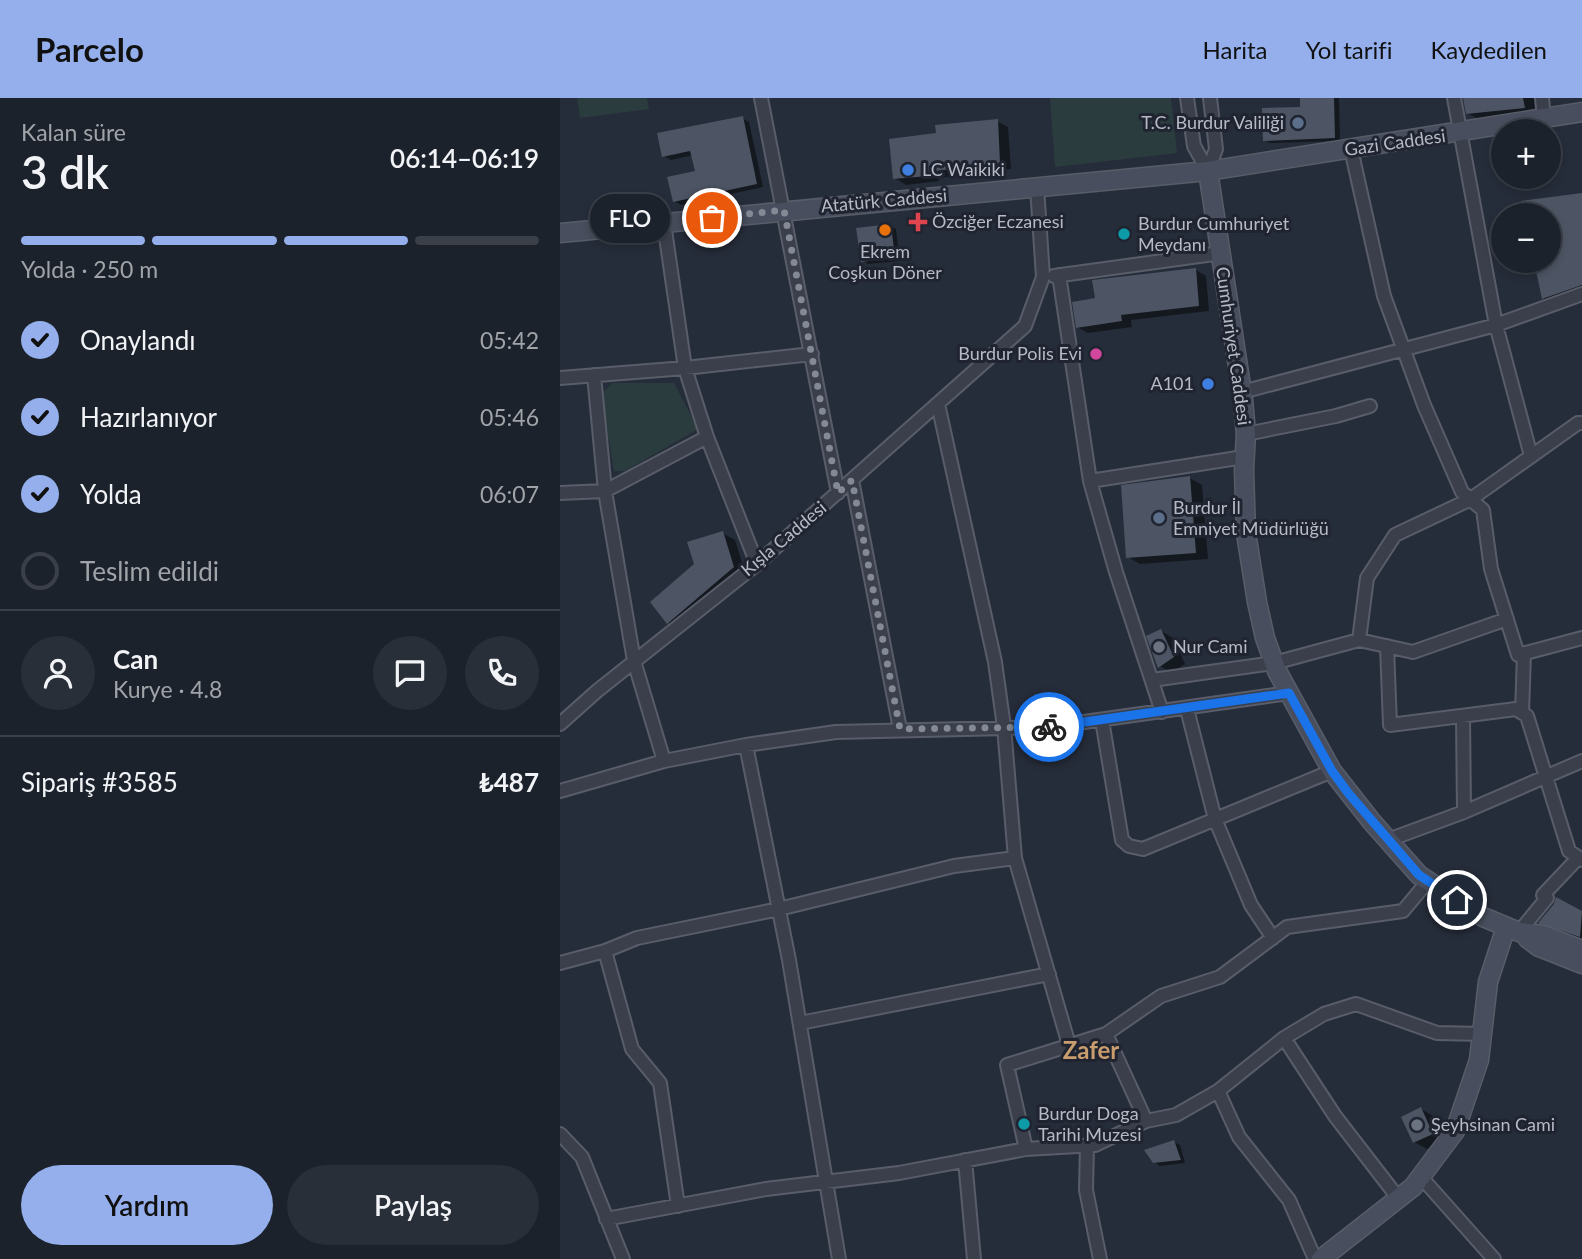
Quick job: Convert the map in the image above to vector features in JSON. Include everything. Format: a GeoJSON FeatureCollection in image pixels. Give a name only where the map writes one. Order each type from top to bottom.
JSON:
{"type":"FeatureCollection","features":[{"type":"Feature","properties":{"kind":"main road","name":"Gazi Caddesi"},"geometry":{"type":"LineString","coordinates":[[1544,119],[1582,112]]}},
{"type":"Feature","properties":{"kind":"main road","name":"Gazi Caddesi"},"geometry":{"type":"LineString","coordinates":[[1208,171],[1491,128]]}},
{"type":"Feature","properties":{"kind":"main road","name":"Atatürk Caddesi"},"geometry":{"type":"LineString","coordinates":[[560,233],[1208,171]]}},
{"type":"Feature","properties":{"kind":"main road","name":"Cumhuriyet Caddesi"},"geometry":{"type":"LineString","coordinates":[[1208,171],[1242,392],[1246,434],[1244,513],[1250,566],[1265,638],[1274,663],[1332,771],[1419,875],[1483,917],[1513,930]]}},
{"type":"Feature","properties":{"kind":"main road"},"geometry":{"type":"LineString","coordinates":[[1513,930],[1543,935],[1582,950]]}},
{"type":"Feature","properties":{"kind":"main road"},"geometry":{"type":"LineString","coordinates":[[1513,930],[1539,947],[1582,964]]}},
{"type":"Feature","properties":{"kind":"main road"},"geometry":{"type":"LineString","coordinates":[[1321,1259],[1413,1187],[1455,1131],[1479,1060],[1488,982],[1513,930]]}},
{"type":"Feature","properties":{"kind":"street"},"geometry":{"type":"LineString","coordinates":[[761,98],[838,493]]}},
{"type":"Feature","properties":{"kind":"street"},"geometry":{"type":"LineString","coordinates":[[1188,98],[1194,146],[1208,171]]}},
{"type":"Feature","properties":{"kind":"street"},"geometry":{"type":"LineString","coordinates":[[1208,171],[1216,149],[1210,98]]}},
{"type":"Feature","properties":{"kind":"street"},"geometry":{"type":"LineString","coordinates":[[1454,98],[1496,325],[1531,456]]}},
{"type":"Feature","properties":{"kind":"street"},"geometry":{"type":"LineString","coordinates":[[1542,98],[1544,119]]}},
{"type":"Feature","properties":{"kind":"street"},"geometry":{"type":"LineString","coordinates":[[1351,149],[1384,296],[1424,405],[1462,492],[1483,510],[1491,569],[1518,655],[1582,638]]}},
{"type":"Feature","properties":{"kind":"street"},"geometry":{"type":"LineString","coordinates":[[1037,187],[1043,277],[1220,253]]}},
{"type":"Feature","properties":{"kind":"street"},"geometry":{"type":"LineString","coordinates":[[664,223],[685,368],[707,437],[757,564]]}},
{"type":"Feature","properties":{"kind":"street"},"geometry":{"type":"LineString","coordinates":[[1059,275],[1090,481],[1116,572],[1162,712]]}},
{"type":"Feature","properties":{"kind":"street","name":"Kışla Caddesi"},"geometry":{"type":"LineString","coordinates":[[560,724],[634,661],[757,564],[1025,326],[1043,277]]}},
{"type":"Feature","properties":{"kind":"street"},"geometry":{"type":"LineString","coordinates":[[1242,392],[1496,325],[1582,294]]}},
{"type":"Feature","properties":{"kind":"street"},"geometry":{"type":"LineString","coordinates":[[560,378],[812,354]]}},
{"type":"Feature","properties":{"kind":"street"},"geometry":{"type":"LineString","coordinates":[[594,375],[605,491],[634,661],[664,761]]}},
{"type":"Feature","properties":{"kind":"street"},"geometry":{"type":"LineString","coordinates":[[938,404],[995,662],[1004,727],[1015,858],[1069,1045]]}},
{"type":"Feature","properties":{"kind":"street"},"geometry":{"type":"LineString","coordinates":[[1246,434],[1336,416],[1370,406]]}},
{"type":"Feature","properties":{"kind":"street"},"geometry":{"type":"LineString","coordinates":[[1359,640],[1367,578],[1395,535],[1471,499],[1578,423],[1582,423]]}},
{"type":"Feature","properties":{"kind":"street"},"geometry":{"type":"LineString","coordinates":[[560,493],[605,491],[707,437]]}},
{"type":"Feature","properties":{"kind":"street"},"geometry":{"type":"LineString","coordinates":[[1090,481],[1244,457]]}},
{"type":"Feature","properties":{"kind":"street"},"geometry":{"type":"LineString","coordinates":[[852,480],[900,729]]}},
{"type":"Feature","properties":{"kind":"street"},"geometry":{"type":"LineString","coordinates":[[1152,680],[1274,663],[1359,640],[1413,652],[1507,619]]}},
{"type":"Feature","properties":{"kind":"street"},"geometry":{"type":"LineString","coordinates":[[1387,646],[1390,725],[1516,709],[1527,716],[1569,851],[1580,859],[1543,895],[1547,898],[1513,930]]}},
{"type":"Feature","properties":{"kind":"street"},"geometry":{"type":"LineString","coordinates":[[1522,713],[1524,653]]}},
{"type":"Feature","properties":{"kind":"street"},"geometry":{"type":"LineString","coordinates":[[560,791],[664,761],[746,745],[836,732],[1049,727],[1289,693]]}},
{"type":"Feature","properties":{"kind":"street"},"geometry":{"type":"LineString","coordinates":[[1187,709],[1214,819],[1251,905],[1273,938]]}},
{"type":"Feature","properties":{"kind":"street"},"geometry":{"type":"LineString","coordinates":[[1463,717],[1464,812]]}},
{"type":"Feature","properties":{"kind":"street"},"geometry":{"type":"LineString","coordinates":[[1102,720],[1122,840],[1143,849],[1332,771]]}},
{"type":"Feature","properties":{"kind":"street"},"geometry":{"type":"LineString","coordinates":[[746,745],[800,1023],[839,1259]]}},
{"type":"Feature","properties":{"kind":"street"},"geometry":{"type":"LineString","coordinates":[[1388,840],[1464,812],[1582,761]]}},
{"type":"Feature","properties":{"kind":"street"},"geometry":{"type":"LineString","coordinates":[[560,963],[605,951],[637,938],[779,909],[954,866],[1015,858]]}},
{"type":"Feature","properties":{"kind":"street"},"geometry":{"type":"LineString","coordinates":[[1026,1149],[1007,1065],[1106,1034],[1161,996],[1220,977],[1286,927],[1403,911],[1428,881]]}},
{"type":"Feature","properties":{"kind":"street"},"geometry":{"type":"LineString","coordinates":[[605,951],[632,1049],[660,1083],[678,1206]]}},
{"type":"Feature","properties":{"kind":"street"},"geometry":{"type":"LineString","coordinates":[[800,1023],[1049,974]]}},
{"type":"Feature","properties":{"kind":"street"},"geometry":{"type":"LineString","coordinates":[[606,1219],[766,1189],[900,1173],[1026,1149],[1095,1145],[1146,1121],[1176,1115],[1218,1091],[1284,1038],[1324,1014],[1356,1004],[1437,1033],[1483,1034]]}},
{"type":"Feature","properties":{"kind":"street"},"geometry":{"type":"LineString","coordinates":[[1106,1034],[1146,1121]]}},
{"type":"Feature","properties":{"kind":"street"},"geometry":{"type":"LineString","coordinates":[[1284,1038],[1335,1116],[1399,1199]]}},
{"type":"Feature","properties":{"kind":"street"},"geometry":{"type":"LineString","coordinates":[[1218,1091],[1239,1137],[1289,1200],[1315,1259]]}},
{"type":"Feature","properties":{"kind":"street"},"geometry":{"type":"LineString","coordinates":[[560,1134],[582,1157],[623,1259]]}},
{"type":"Feature","properties":{"kind":"street"},"geometry":{"type":"LineString","coordinates":[[1087,1145],[1086,1190],[1100,1259]]}},
{"type":"Feature","properties":{"kind":"street"},"geometry":{"type":"LineString","coordinates":[[965,1160],[974,1259]]}},
{"type":"Feature","properties":{"kind":"street"},"geometry":{"type":"LineString","coordinates":[[1421,1177],[1494,1259]]}},
{"type":"Feature","properties":{"kind":"shaded area"},"geometry":{"type":"Polygon","coordinates":[[[577,98],[647,98],[649,109],[580,118],[577,98]]]}},
{"type":"Feature","properties":{"kind":"shaded area"},"geometry":{"type":"Polygon","coordinates":[[[1050,98],[1171,98],[1177,153],[1055,167],[1050,98]]]}},
{"type":"Feature","properties":{"kind":"shaded area"},"geometry":{"type":"Polygon","coordinates":[[[612,383],[674,383],[698,429],[625,471],[614,471],[603,406],[604,392],[612,383]]]}},
{"type":"Feature","properties":{"kind":"building","name":"T.C. Burdur Valiliği"},"geometry":{"type":"Polygon","coordinates":[[[1300,98],[1334,98],[1335,138],[1263,141],[1262,108],[1300,107],[1300,98]]]}},
{"type":"Feature","properties":{"kind":"building"},"geometry":{"type":"Polygon","coordinates":[[[1463,98],[1523,98],[1525,108],[1466,114],[1463,98]]]}},
{"type":"Feature","properties":{"kind":"building"},"geometry":{"type":"Polygon","coordinates":[[[743,116],[757,184],[673,202],[667,177],[695,171],[690,151],[662,157],[657,133],[743,116]]]}},
{"type":"Feature","properties":{"kind":"building"},"geometry":{"type":"Polygon","coordinates":[[[998,119],[1000,163],[928,172],[928,176],[893,179],[889,139],[936,133],[935,125],[998,119]]]}},
{"type":"Feature","properties":{"kind":"building"},"geometry":{"type":"Polygon","coordinates":[[[1582,193],[1582,285],[1542,299],[1537,273],[1561,273],[1561,203],[1521,201],[1582,193]]]}},
{"type":"Feature","properties":{"kind":"building"},"geometry":{"type":"Polygon","coordinates":[[[891,224],[895,258],[861,262],[856,228],[891,224]]]}},
{"type":"Feature","properties":{"kind":"building"},"geometry":{"type":"Polygon","coordinates":[[[1196,268],[1199,306],[1121,315],[1122,321],[1076,328],[1072,302],[1095,298],[1092,280],[1196,268]]]}},
{"type":"Feature","properties":{"kind":"building","name":"Burdur İl Emniyet Müdürlüğü"},"geometry":{"type":"Polygon","coordinates":[[[1190,476],[1196,553],[1126,558],[1121,485],[1190,476]]]}},
{"type":"Feature","properties":{"kind":"building"},"geometry":{"type":"Polygon","coordinates":[[[723,531],[734,567],[667,624],[650,602],[694,564],[687,542],[723,531]]]}},
{"type":"Feature","properties":{"kind":"building","name":"Nur Cami"},"geometry":{"type":"Polygon","coordinates":[[[1161,629],[1174,657],[1158,668],[1146,636],[1161,629]]]}},
{"type":"Feature","properties":{"kind":"building"},"geometry":{"type":"Polygon","coordinates":[[[1556,897],[1582,911],[1580,937],[1538,923],[1554,904],[1556,897]]]}},
{"type":"Feature","properties":{"kind":"building","name":"Şeyhsinan Cami"},"geometry":{"type":"Polygon","coordinates":[[[1421,1107],[1433,1134],[1413,1143],[1401,1117],[1421,1107]]]}},
{"type":"Feature","properties":{"kind":"building"},"geometry":{"type":"Polygon","coordinates":[[[1174,1140],[1181,1160],[1153,1163],[1144,1150],[1174,1140]]]}},
{"type":"Feature","properties":{"kind":"way so far"},"geometry":{"type":"LineString","coordinates":[[712,218],[784,210],[838,493],[852,480],[900,729],[1049,727]]}},
{"type":"Feature","properties":{"kind":"place","name":"T.C. Burdur Valiliği"},"geometry":{"type":"Point","coordinates":[1298,123]}},
{"type":"Feature","properties":{"kind":"place","name":"LC Waikiki"},"geometry":{"type":"Point","coordinates":[908,170]}},
{"type":"Feature","properties":{"kind":"place","name":"FLO"},"geometry":{"type":"Point","coordinates":[712,218]}},
{"type":"Feature","properties":{"kind":"place","name":"Özciğer Eczanesi"},"geometry":{"type":"Point","coordinates":[918,222]}},
{"type":"Feature","properties":{"kind":"place","name":"Ekrem Coşkun Döner"},"geometry":{"type":"Point","coordinates":[885,230]}},
{"type":"Feature","properties":{"kind":"place","name":"Burdur Cumhuriyet Meydanı"},"geometry":{"type":"Point","coordinates":[1124,234]}},
{"type":"Feature","properties":{"kind":"place","name":"Burdur Polis Evi"},"geometry":{"type":"Point","coordinates":[1096,354]}},
{"type":"Feature","properties":{"kind":"place","name":"A101"},"geometry":{"type":"Point","coordinates":[1208,384]}},
{"type":"Feature","properties":{"kind":"place","name":"Burdur İl Emniyet Müdürlüğü"},"geometry":{"type":"Point","coordinates":[1159,518]}},
{"type":"Feature","properties":{"kind":"place","name":"Nur Cami"},"geometry":{"type":"Point","coordinates":[1159,647]}},
{"type":"Feature","properties":{"kind":"place","name":"Burdur Doga Tarihi Muzesi"},"geometry":{"type":"Point","coordinates":[1024,1124]}},
{"type":"Feature","properties":{"kind":"place","name":"Şeyhsinan Cami"},"geometry":{"type":"Point","coordinates":[1417,1125]}},
{"type":"Feature","properties":{"kind":"district","name":"Zafer"},"geometry":{"type":"Point","coordinates":[1091,1051]}},
{"type":"Feature","properties":{"kind":"route"},"geometry":{"type":"LineString","coordinates":[[1049,727],[1289,693],[1332,771],[1349,794],[1419,875],[1457,900]]}}]}
